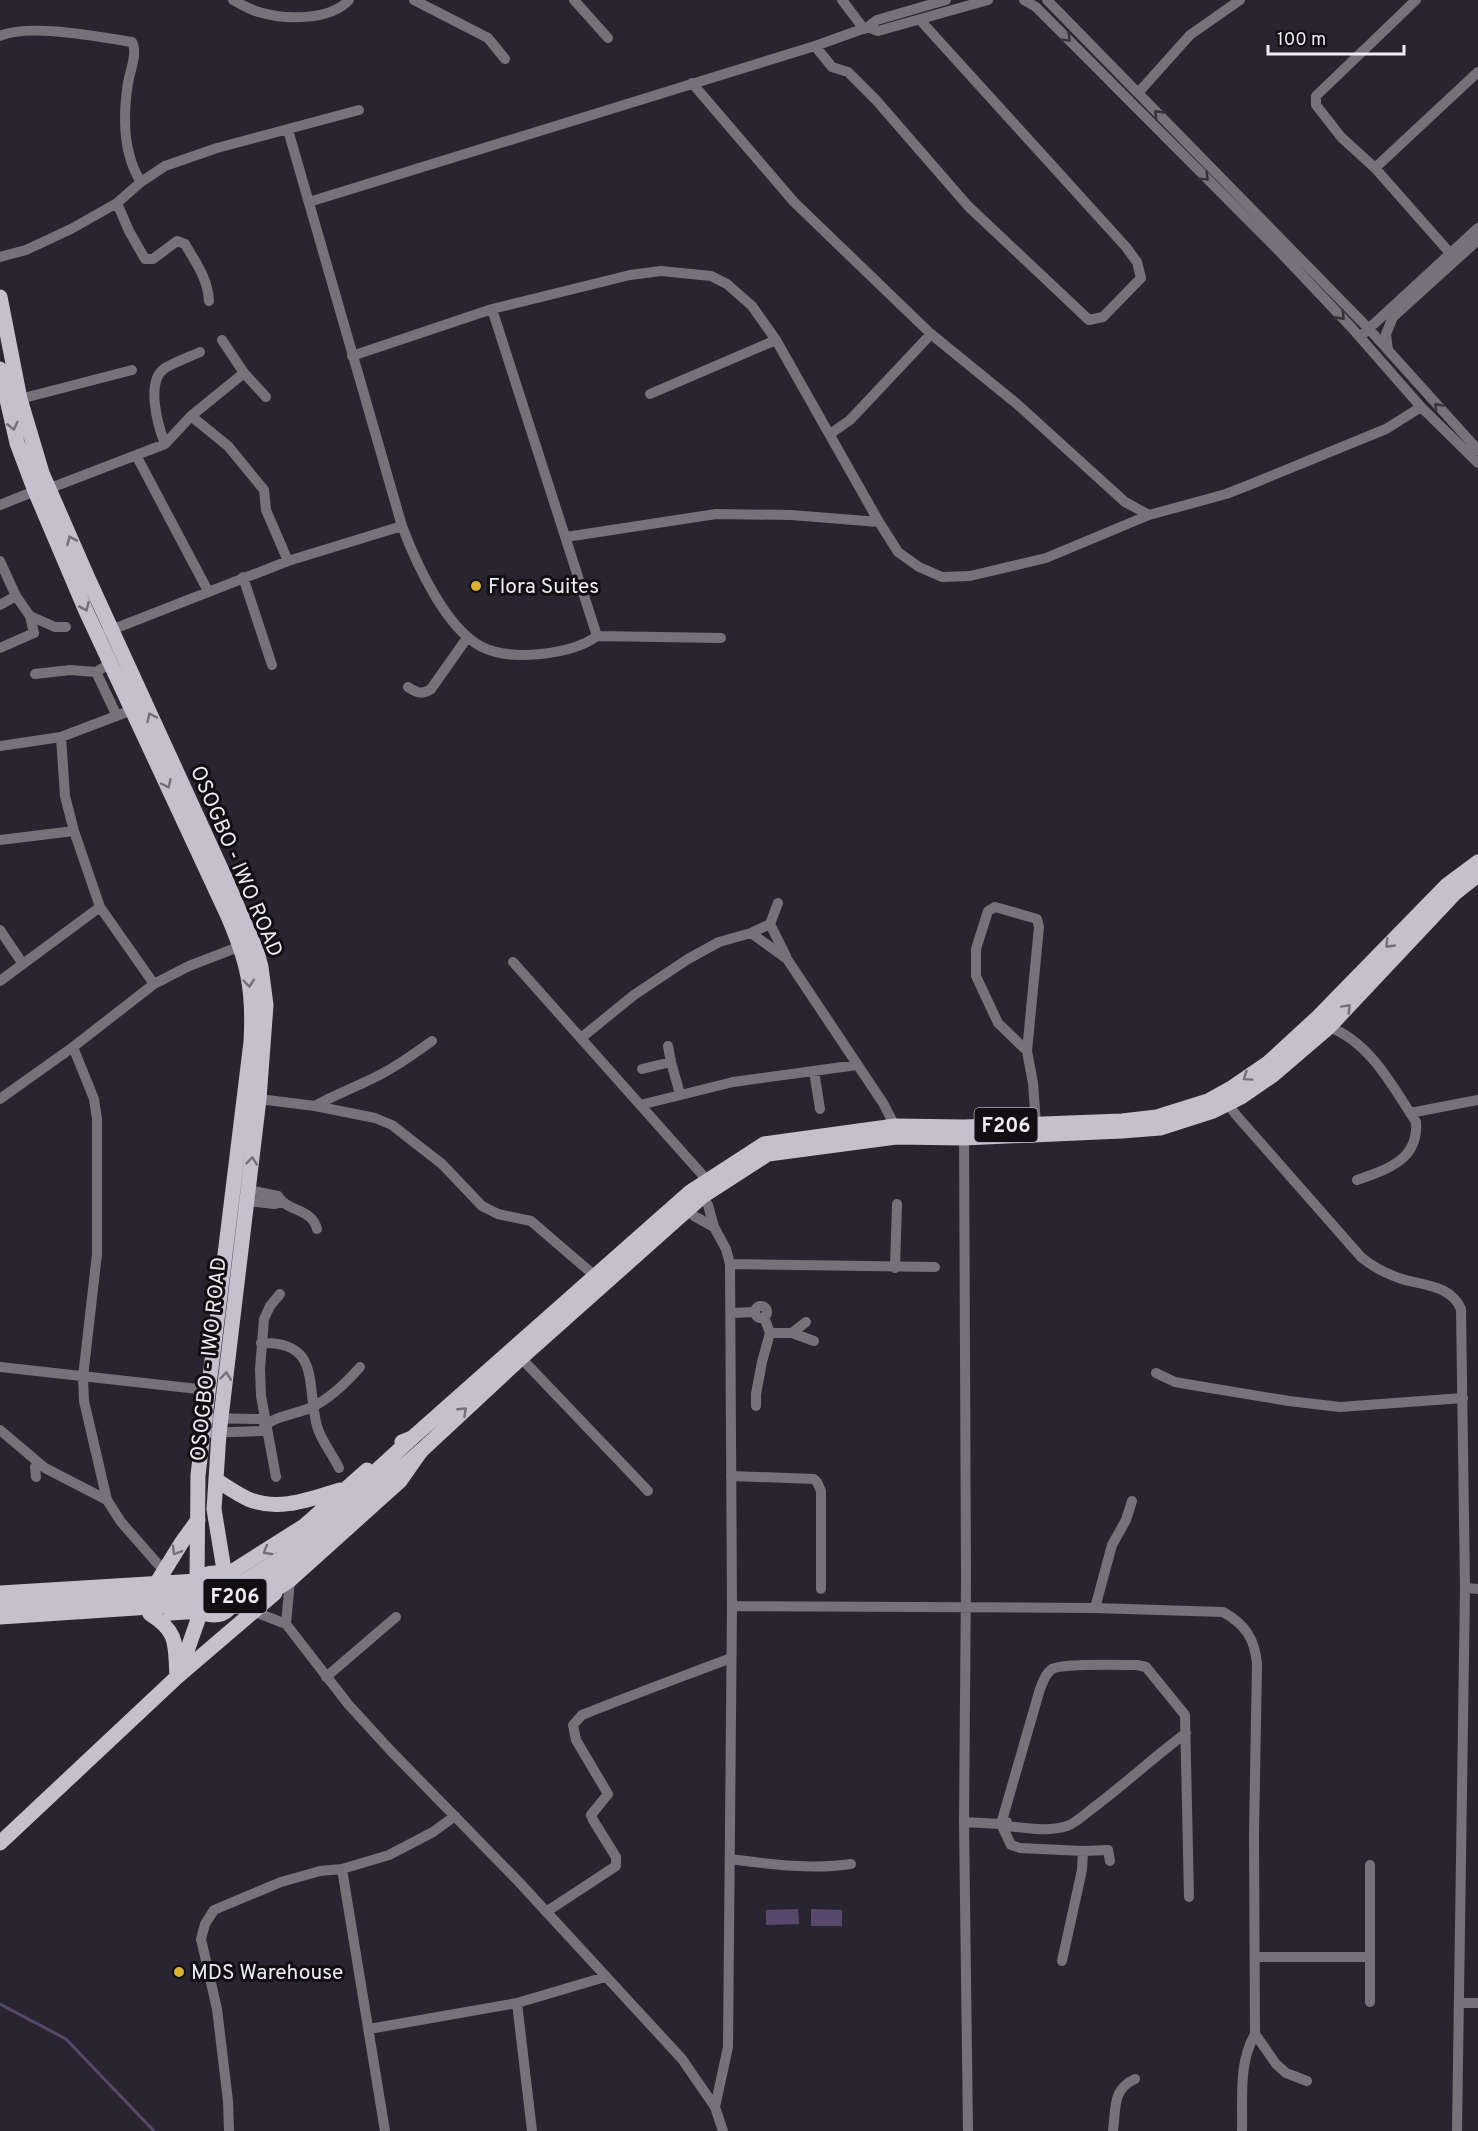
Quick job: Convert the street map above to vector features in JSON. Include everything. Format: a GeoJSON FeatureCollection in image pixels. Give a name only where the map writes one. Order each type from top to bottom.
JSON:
{"type":"FeatureCollection","features":[{"type":"Feature","properties":{"kind":"main road","name":"OSOGBO - IWO ROAD"},"geometry":{"type":"LineString","coordinates":[[0,298],[20,399],[42,490]]}},
{"type":"Feature","properties":{"kind":"main road","name":"OSOGBO - IWO ROAD"},"geometry":{"type":"LineString","coordinates":[[0,369],[17,443],[42,490],[105,633],[223,873],[257,952],[266,1005],[259,1099],[220,1426],[214,1509],[225,1576]]}},
{"type":"Feature","properties":{"kind":"main road","name":"OSOGBO - IWO ROAD"},"geometry":{"type":"LineString","coordinates":[[105,633],[124,713],[241,946],[249,976],[252,1018],[250,1042],[198,1475],[197,1581]]}},
{"type":"Feature","properties":{"kind":"main road","name":"F206"},"geometry":{"type":"LineString","coordinates":[[0,1603],[204,1592],[243,1582],[281,1558],[520,1358],[702,1188],[764,1144],[895,1126],[964,1132],[1122,1131],[1160,1128],[1213,1111],[1318,1017],[1447,885],[1478,862]]}},
{"type":"Feature","properties":{"kind":"main road","name":"F206"},"geometry":{"type":"LineString","coordinates":[[702,1188],[768,1154],[896,1137],[1036,1124],[1122,1121],[1157,1117],[1208,1101],[1224,1099],[1273,1075],[1329,1027],[1455,893],[1478,875]]}},
{"type":"Feature","properties":{"kind":"main road","name":"F206"},"geometry":{"type":"LineString","coordinates":[[0,1617],[211,1603],[250,1592],[292,1563],[595,1276],[684,1206]]}},
{"type":"Feature","properties":{"kind":"main road"},"geometry":{"type":"LineString","coordinates":[[225,1576],[304,1526],[398,1443],[416,1445],[400,1481],[286,1583],[233,1604]]}},
{"type":"Feature","properties":{"kind":"main road"},"geometry":{"type":"LineString","coordinates":[[216,1480],[249,1499],[279,1505],[297,1503],[346,1488]]}},
{"type":"Feature","properties":{"kind":"main road"},"geometry":{"type":"LineString","coordinates":[[162,1580],[198,1520]]}},
{"type":"Feature","properties":{"kind":"main road"},"geometry":{"type":"LineString","coordinates":[[210,1573],[225,1576],[234,1586],[235,1598],[230,1609],[213,1616],[201,1611],[195,1605],[192,1597],[197,1581],[203,1575],[210,1573]]}},
{"type":"Feature","properties":{"kind":"main road"},"geometry":{"type":"LineString","coordinates":[[162,1580],[172,1594],[167,1613]]}},
{"type":"Feature","properties":{"kind":"main road"},"geometry":{"type":"LineString","coordinates":[[0,1593],[162,1580],[197,1581]]}},
{"type":"Feature","properties":{"kind":"main road","name":"F206"},"geometry":{"type":"LineString","coordinates":[[0,1843],[177,1677],[286,1583]]}},
{"type":"Feature","properties":{"kind":"main road"},"geometry":{"type":"LineString","coordinates":[[233,1604],[236,1627]]}},
{"type":"Feature","properties":{"kind":"main road"},"geometry":{"type":"LineString","coordinates":[[0,1623],[201,1611]]}},
{"type":"Feature","properties":{"kind":"main road"},"geometry":{"type":"LineString","coordinates":[[177,1677],[201,1611]]}},
{"type":"Feature","properties":{"kind":"main road"},"geometry":{"type":"LineString","coordinates":[[150,1614],[164,1623],[171,1632],[175,1647],[177,1677]]}},
{"type":"Feature","properties":{"kind":"street"},"geometry":{"type":"LineString","coordinates":[[233,0],[259,13],[303,17],[323,16],[345,5],[349,0]]}},
{"type":"Feature","properties":{"kind":"street"},"geometry":{"type":"LineString","coordinates":[[414,0],[488,38],[505,58]]}},
{"type":"Feature","properties":{"kind":"street"},"geometry":{"type":"LineString","coordinates":[[574,0],[608,38]]}},
{"type":"Feature","properties":{"kind":"street"},"geometry":{"type":"LineString","coordinates":[[842,0],[866,28],[878,31],[988,0]]}},
{"type":"Feature","properties":{"kind":"street"},"geometry":{"type":"LineString","coordinates":[[309,202],[815,46],[866,28],[877,20],[946,0]]}},
{"type":"Feature","properties":{"kind":"street"},"geometry":{"type":"LineString","coordinates":[[1024,0],[1036,7],[1364,333],[1388,350],[1478,450]]}},
{"type":"Feature","properties":{"kind":"street"},"geometry":{"type":"LineString","coordinates":[[1047,0],[1364,333],[1421,407],[1478,463]]}},
{"type":"Feature","properties":{"kind":"street"},"geometry":{"type":"LineString","coordinates":[[1138,93],[1190,35],[1240,0]]}},
{"type":"Feature","properties":{"kind":"street"},"geometry":{"type":"LineString","coordinates":[[1416,0],[1316,96],[1317,105],[1341,136],[1375,168],[1450,253]]}},
{"type":"Feature","properties":{"kind":"street"},"geometry":{"type":"LineString","coordinates":[[815,46],[832,67],[848,72],[876,100],[968,206],[1080,312],[1089,320],[1104,317],[1141,278],[1137,262],[1126,247],[920,20]]}},
{"type":"Feature","properties":{"kind":"street"},"geometry":{"type":"LineString","coordinates":[[0,36],[31,31],[70,33],[132,42],[134,50],[128,86],[128,154],[141,182]]}},
{"type":"Feature","properties":{"kind":"street"},"geometry":{"type":"LineString","coordinates":[[1375,168],[1478,72]]}},
{"type":"Feature","properties":{"kind":"street"},"geometry":{"type":"LineString","coordinates":[[692,83],[794,202],[932,334],[1017,404],[1125,502],[1149,515]]}},
{"type":"Feature","properties":{"kind":"street"},"geometry":{"type":"LineString","coordinates":[[0,257],[26,250],[71,229],[117,203],[141,182],[165,166],[217,148],[359,110]]}},
{"type":"Feature","properties":{"kind":"street"},"geometry":{"type":"LineString","coordinates":[[288,130],[402,526],[416,561],[435,594],[467,638],[494,652],[510,655],[555,652],[589,642],[597,636],[721,638]]}},
{"type":"Feature","properties":{"kind":"street"},"geometry":{"type":"LineString","coordinates":[[117,203],[145,259],[153,259],[177,241],[185,244],[208,287],[209,301]]}},
{"type":"Feature","properties":{"kind":"street"},"geometry":{"type":"LineString","coordinates":[[1364,333],[1478,228]]}},
{"type":"Feature","properties":{"kind":"street"},"geometry":{"type":"LineString","coordinates":[[1388,350],[1386,334],[1392,318],[1478,240]]}},
{"type":"Feature","properties":{"kind":"street"},"geometry":{"type":"LineString","coordinates":[[352,356],[492,309],[630,275],[661,270],[711,276],[727,284],[752,306],[776,340],[898,552],[919,567],[942,577],[970,576],[1046,558],[1149,515],[1226,494],[1254,483],[1386,429],[1421,407]]}},
{"type":"Feature","properties":{"kind":"street"},"geometry":{"type":"LineString","coordinates":[[492,309],[597,636]]}},
{"type":"Feature","properties":{"kind":"street"},"geometry":{"type":"LineString","coordinates":[[830,434],[850,420],[932,334]]}},
{"type":"Feature","properties":{"kind":"street"},"geometry":{"type":"LineString","coordinates":[[222,340],[244,373],[266,397]]}},
{"type":"Feature","properties":{"kind":"street"},"geometry":{"type":"LineString","coordinates":[[650,394],[776,340]]}},
{"type":"Feature","properties":{"kind":"street"},"geometry":{"type":"LineString","coordinates":[[165,444],[158,428],[155,397],[157,378],[164,369],[200,352]]}},
{"type":"Feature","properties":{"kind":"street"},"geometry":{"type":"LineString","coordinates":[[20,399],[132,370]]}},
{"type":"Feature","properties":{"kind":"street"},"geometry":{"type":"LineString","coordinates":[[0,510],[0,504],[137,457],[165,444],[191,416],[244,373]]}},
{"type":"Feature","properties":{"kind":"street"},"geometry":{"type":"LineString","coordinates":[[191,416],[228,446],[264,490],[266,510],[288,561]]}},
{"type":"Feature","properties":{"kind":"street"},"geometry":{"type":"LineString","coordinates":[[137,457],[208,591]]}},
{"type":"Feature","properties":{"kind":"street"},"geometry":{"type":"LineString","coordinates":[[1125,502],[1126,525]]}},
{"type":"Feature","properties":{"kind":"street"},"geometry":{"type":"LineString","coordinates":[[566,537],[716,514],[791,515],[879,522]]}},
{"type":"Feature","properties":{"kind":"street"},"geometry":{"type":"LineString","coordinates":[[105,633],[243,577],[402,526]]}},
{"type":"Feature","properties":{"kind":"street"},"geometry":{"type":"LineString","coordinates":[[0,561],[16,596],[30,616],[34,633],[0,648]]}},
{"type":"Feature","properties":{"kind":"street"},"geometry":{"type":"LineString","coordinates":[[243,577],[272,665]]}},
{"type":"Feature","properties":{"kind":"street"},"geometry":{"type":"LineString","coordinates":[[0,605],[16,596]]}},
{"type":"Feature","properties":{"kind":"street"},"geometry":{"type":"LineString","coordinates":[[30,616],[55,627],[66,627]]}},
{"type":"Feature","properties":{"kind":"street"},"geometry":{"type":"LineString","coordinates":[[408,687],[418,693],[425,693],[431,689],[467,638]]}},
{"type":"Feature","properties":{"kind":"street"},"geometry":{"type":"LineString","coordinates":[[35,674],[70,670],[96,672],[111,663]]}},
{"type":"Feature","properties":{"kind":"street"},"geometry":{"type":"LineString","coordinates":[[0,746],[61,737],[124,713],[96,672]]}},
{"type":"Feature","properties":{"kind":"street"},"geometry":{"type":"LineString","coordinates":[[61,737],[65,796],[74,831],[100,907],[154,984]]}},
{"type":"Feature","properties":{"kind":"street"},"geometry":{"type":"LineString","coordinates":[[0,840],[74,831]]}},
{"type":"Feature","properties":{"kind":"street"},"geometry":{"type":"LineString","coordinates":[[581,1038],[634,995],[688,959],[719,942],[751,933],[770,924],[778,903]]}},
{"type":"Feature","properties":{"kind":"street"},"geometry":{"type":"LineString","coordinates":[[0,981],[100,907]]}},
{"type":"Feature","properties":{"kind":"street"},"geometry":{"type":"LineString","coordinates":[[1027,1051],[998,1023],[976,976],[976,949],[988,911],[995,907],[1037,919],[1038,922],[1027,1051],[1033,1083],[1036,1124]]}},
{"type":"Feature","properties":{"kind":"street"},"geometry":{"type":"LineString","coordinates":[[770,924],[787,959],[895,1126]]}},
{"type":"Feature","properties":{"kind":"street"},"geometry":{"type":"LineString","coordinates":[[0,930],[23,964]]}},
{"type":"Feature","properties":{"kind":"street"},"geometry":{"type":"LineString","coordinates":[[751,933],[787,959]]}},
{"type":"Feature","properties":{"kind":"street"},"geometry":{"type":"LineString","coordinates":[[2,1094],[73,1047],[154,984],[189,966],[241,946]]}},
{"type":"Feature","properties":{"kind":"street"},"geometry":{"type":"LineString","coordinates":[[513,962],[640,1105],[702,1188],[714,1227],[726,1249],[730,1264],[732,1606],[729,2047],[715,2108]]}},
{"type":"Feature","properties":{"kind":"street"},"geometry":{"type":"LineString","coordinates":[[1329,1027],[1343,1032],[1365,1052],[1392,1082],[1416,1122],[1411,1148],[1400,1161],[1382,1171],[1357,1180]]}},
{"type":"Feature","properties":{"kind":"street"},"geometry":{"type":"LineString","coordinates":[[315,1106],[333,1095],[367,1081],[432,1041]]}},
{"type":"Feature","properties":{"kind":"street"},"geometry":{"type":"LineString","coordinates":[[668,1046],[681,1094]]}},
{"type":"Feature","properties":{"kind":"street"},"geometry":{"type":"LineString","coordinates":[[73,1047],[94,1099],[97,1119],[97,1254],[83,1377],[84,1401],[107,1500],[162,1580]]}},
{"type":"Feature","properties":{"kind":"street"},"geometry":{"type":"LineString","coordinates":[[642,1069],[671,1062]]}},
{"type":"Feature","properties":{"kind":"street"},"geometry":{"type":"LineString","coordinates":[[640,1105],[734,1082],[857,1065]]}},
{"type":"Feature","properties":{"kind":"street"},"geometry":{"type":"LineString","coordinates":[[814,1071],[820,1109]]}},
{"type":"Feature","properties":{"kind":"street"},"geometry":{"type":"LineString","coordinates":[[259,1099],[315,1106],[375,1118],[392,1125],[442,1164],[483,1206],[498,1214],[531,1221],[595,1276]]}},
{"type":"Feature","properties":{"kind":"street"},"geometry":{"type":"LineString","coordinates":[[1224,1099],[1361,1257],[1377,1269],[1400,1279],[1452,1294],[1458,1301],[1463,1318],[1465,1588],[1457,2131]]}},
{"type":"Feature","properties":{"kind":"street"},"geometry":{"type":"LineString","coordinates":[[1410,1113],[1478,1100]]}},
{"type":"Feature","properties":{"kind":"street"},"geometry":{"type":"LineString","coordinates":[[964,1132],[966,1607],[964,1822],[968,2131]]}},
{"type":"Feature","properties":{"kind":"street"},"geometry":{"type":"LineString","coordinates":[[248,1195],[281,1202],[306,1213],[317,1229]]}},
{"type":"Feature","properties":{"kind":"street"},"geometry":{"type":"LineString","coordinates":[[895,1268],[897,1204]]}},
{"type":"Feature","properties":{"kind":"street"},"geometry":{"type":"LineString","coordinates":[[684,1206],[694,1216],[714,1227]]}},
{"type":"Feature","properties":{"kind":"street"},"geometry":{"type":"LineString","coordinates":[[730,1264],[935,1267]]}},
{"type":"Feature","properties":{"kind":"street"},"geometry":{"type":"LineString","coordinates":[[276,1477],[261,1396],[261,1342],[264,1319],[270,1306],[280,1294]]}},
{"type":"Feature","properties":{"kind":"street"},"geometry":{"type":"LineString","coordinates":[[731,1313],[759,1315],[771,1333]]}},
{"type":"Feature","properties":{"kind":"street"},"geometry":{"type":"LineString","coordinates":[[792,1333],[806,1322]]}},
{"type":"Feature","properties":{"kind":"street"},"geometry":{"type":"LineString","coordinates":[[771,1333],[792,1333],[814,1341]]}},
{"type":"Feature","properties":{"kind":"street"},"geometry":{"type":"LineString","coordinates":[[756,1406],[762,1362],[771,1333]]}},
{"type":"Feature","properties":{"kind":"street"},"geometry":{"type":"LineString","coordinates":[[261,1342],[284,1344],[297,1350],[303,1356],[309,1374],[318,1430],[339,1468]]}},
{"type":"Feature","properties":{"kind":"street"},"geometry":{"type":"LineString","coordinates":[[520,1358],[648,1491]]}},
{"type":"Feature","properties":{"kind":"street"},"geometry":{"type":"LineString","coordinates":[[0,1367],[207,1390]]}},
{"type":"Feature","properties":{"kind":"street"},"geometry":{"type":"LineString","coordinates":[[203,1425],[261,1431],[266,1423],[313,1407],[335,1393],[360,1367]]}},
{"type":"Feature","properties":{"kind":"street"},"geometry":{"type":"LineString","coordinates":[[1156,1373],[1175,1382],[1340,1407],[1462,1398]]}},
{"type":"Feature","properties":{"kind":"street"},"geometry":{"type":"LineString","coordinates":[[0,1430],[42,1465],[107,1500]]}},
{"type":"Feature","properties":{"kind":"street"},"geometry":{"type":"LineString","coordinates":[[731,1476],[814,1479],[817,1482],[821,1491],[821,1589]]}},
{"type":"Feature","properties":{"kind":"street"},"geometry":{"type":"LineString","coordinates":[[1095,1608],[1112,1545],[1126,1520],[1132,1501]]}},
{"type":"Feature","properties":{"kind":"street"},"geometry":{"type":"LineString","coordinates":[[286,1583],[286,1624]]}},
{"type":"Feature","properties":{"kind":"street"},"geometry":{"type":"LineString","coordinates":[[1465,1588],[1478,1588]]}},
{"type":"Feature","properties":{"kind":"street"},"geometry":{"type":"LineString","coordinates":[[233,1604],[286,1624],[326,1677],[390,1750],[546,1912],[682,2059],[715,2108],[723,2131]]}},
{"type":"Feature","properties":{"kind":"street"},"geometry":{"type":"LineString","coordinates":[[732,1606],[1095,1608],[1223,1612],[1239,1620],[1256,1650],[1257,1664],[1254,1834],[1255,2034],[1247,2048],[1243,2062],[1242,2131]]}},
{"type":"Feature","properties":{"kind":"street"},"geometry":{"type":"LineString","coordinates":[[326,1677],[396,1617]]}},
{"type":"Feature","properties":{"kind":"street"},"geometry":{"type":"LineString","coordinates":[[546,1912],[616,1866],[617,1862],[591,1815],[608,1794],[576,1740],[573,1725],[582,1715],[731,1658]]}},
{"type":"Feature","properties":{"kind":"street"},"geometry":{"type":"LineString","coordinates":[[1110,1861],[1108,1850],[1020,1848],[1011,1845],[1005,1836],[1003,1824],[1040,1689],[1046,1676],[1053,1669],[1065,1666],[1137,1665],[1146,1667],[1185,1715],[1189,1897]]}},
{"type":"Feature","properties":{"kind":"street"},"geometry":{"type":"LineString","coordinates":[[964,1822],[1036,1828],[1059,1828],[1070,1825],[1186,1733]]}},
{"type":"Feature","properties":{"kind":"street"},"geometry":{"type":"LineString","coordinates":[[229,2131],[217,2009],[201,1939],[205,1924],[214,1910],[280,1882],[320,1871],[342,1869],[389,1855],[413,1844],[455,1816]]}},
{"type":"Feature","properties":{"kind":"street"},"geometry":{"type":"LineString","coordinates":[[1062,1961],[1082,1870],[1083,1851]]}},
{"type":"Feature","properties":{"kind":"street"},"geometry":{"type":"LineString","coordinates":[[730,1859],[833,1867],[851,1864]]}},
{"type":"Feature","properties":{"kind":"street"},"geometry":{"type":"LineString","coordinates":[[1370,1865],[1368,1957],[1370,2002]]}},
{"type":"Feature","properties":{"kind":"street"},"geometry":{"type":"LineString","coordinates":[[342,1869],[385,2131]]}},
{"type":"Feature","properties":{"kind":"street"},"geometry":{"type":"LineString","coordinates":[[1255,1957],[1368,1957]]}},
{"type":"Feature","properties":{"kind":"street"},"geometry":{"type":"LineString","coordinates":[[369,2029],[517,2003],[604,1977]]}},
{"type":"Feature","properties":{"kind":"street"},"geometry":{"type":"LineString","coordinates":[[517,2003],[532,2131]]}},
{"type":"Feature","properties":{"kind":"street"},"geometry":{"type":"LineString","coordinates":[[1459,2003],[1478,2003]]}},
{"type":"Feature","properties":{"kind":"street"},"geometry":{"type":"LineString","coordinates":[[1255,2034],[1276,2064],[1286,2073],[1307,2081]]}},
{"type":"Feature","properties":{"kind":"street"},"geometry":{"type":"LineString","coordinates":[[1113,2131],[1118,2091],[1124,2084],[1135,2079]]}},
{"type":"Feature","properties":{"kind":"shaded area"},"geometry":{"type":"Polygon","coordinates":[[[798,1909],[799,1924],[766,1925],[766,1910],[798,1909]]]}},
{"type":"Feature","properties":{"kind":"shaded area"},"geometry":{"type":"Polygon","coordinates":[[[811,1909],[842,1910],[842,1926],[811,1926],[811,1909]]]}},
{"type":"Feature","properties":{"kind":"waterway"},"geometry":{"type":"LineString","coordinates":[[0,2004],[66,2039],[154,2131]]}},
{"type":"Feature","properties":{"kind":"place","name":"Flora Suites"},"geometry":{"type":"Point","coordinates":[476,586]}},
{"type":"Feature","properties":{"kind":"place","name":"MDS Warehouse"},"geometry":{"type":"Point","coordinates":[179,1972]}}]}
